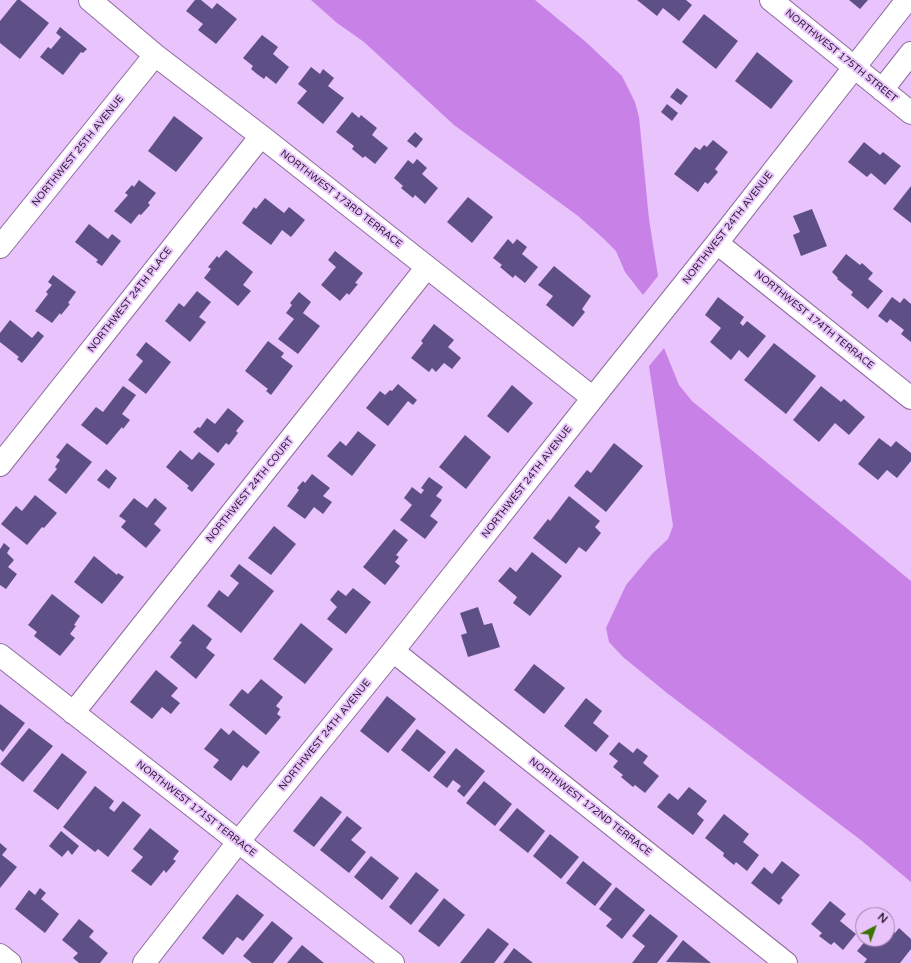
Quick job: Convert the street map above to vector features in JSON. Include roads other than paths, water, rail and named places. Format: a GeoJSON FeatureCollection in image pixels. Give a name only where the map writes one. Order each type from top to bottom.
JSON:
{"type":"FeatureCollection","features":[{"type":"Feature","properties":{"kind":"street","name":"NORTHWEST 173RD TERRACE"},"geometry":{"type":"LineString","coordinates":[[90,0],[155,54],[593,398]]}},
{"type":"Feature","properties":{"kind":"street","name":"NORTHWEST 175TH STREET"},"geometry":{"type":"LineString","coordinates":[[771,0],[911,112]]}},
{"type":"Feature","properties":{"kind":"street","name":"NORTHWEST 24TH AVENUE"},"geometry":{"type":"LineString","coordinates":[[144,963],[238,841],[393,651],[717,243],[907,0]]}},
{"type":"Feature","properties":{"kind":"street"},"geometry":{"type":"LineString","coordinates":[[882,90],[911,53]]}},
{"type":"Feature","properties":{"kind":"street","name":"NORTHWEST 25TH AVENUE"},"geometry":{"type":"LineString","coordinates":[[0,247],[155,54]]}},
{"type":"Feature","properties":{"kind":"street","name":"NORTHWEST 24TH PLACE"},"geometry":{"type":"LineString","coordinates":[[0,465],[261,136]]}},
{"type":"Feature","properties":{"kind":"street","name":"NORTHWEST 174TH TERRACE"},"geometry":{"type":"LineString","coordinates":[[717,243],[911,398]]}},
{"type":"Feature","properties":{"kind":"street","name":"NORTHWEST 24TH COURT"},"geometry":{"type":"LineString","coordinates":[[72,712],[427,267]]}},
{"type":"Feature","properties":{"kind":"street","name":"NORTHWEST 172ND TERRACE"},"geometry":{"type":"LineString","coordinates":[[393,651],[786,963]]}},
{"type":"Feature","properties":{"kind":"street","name":"NORTHWEST 171ST TERRACE"},"geometry":{"type":"LineString","coordinates":[[0,655],[393,963]]}},
{"type":"Feature","properties":{"kind":"street"},"geometry":{"type":"LineString","coordinates":[[0,955],[10,963]]}}]}
